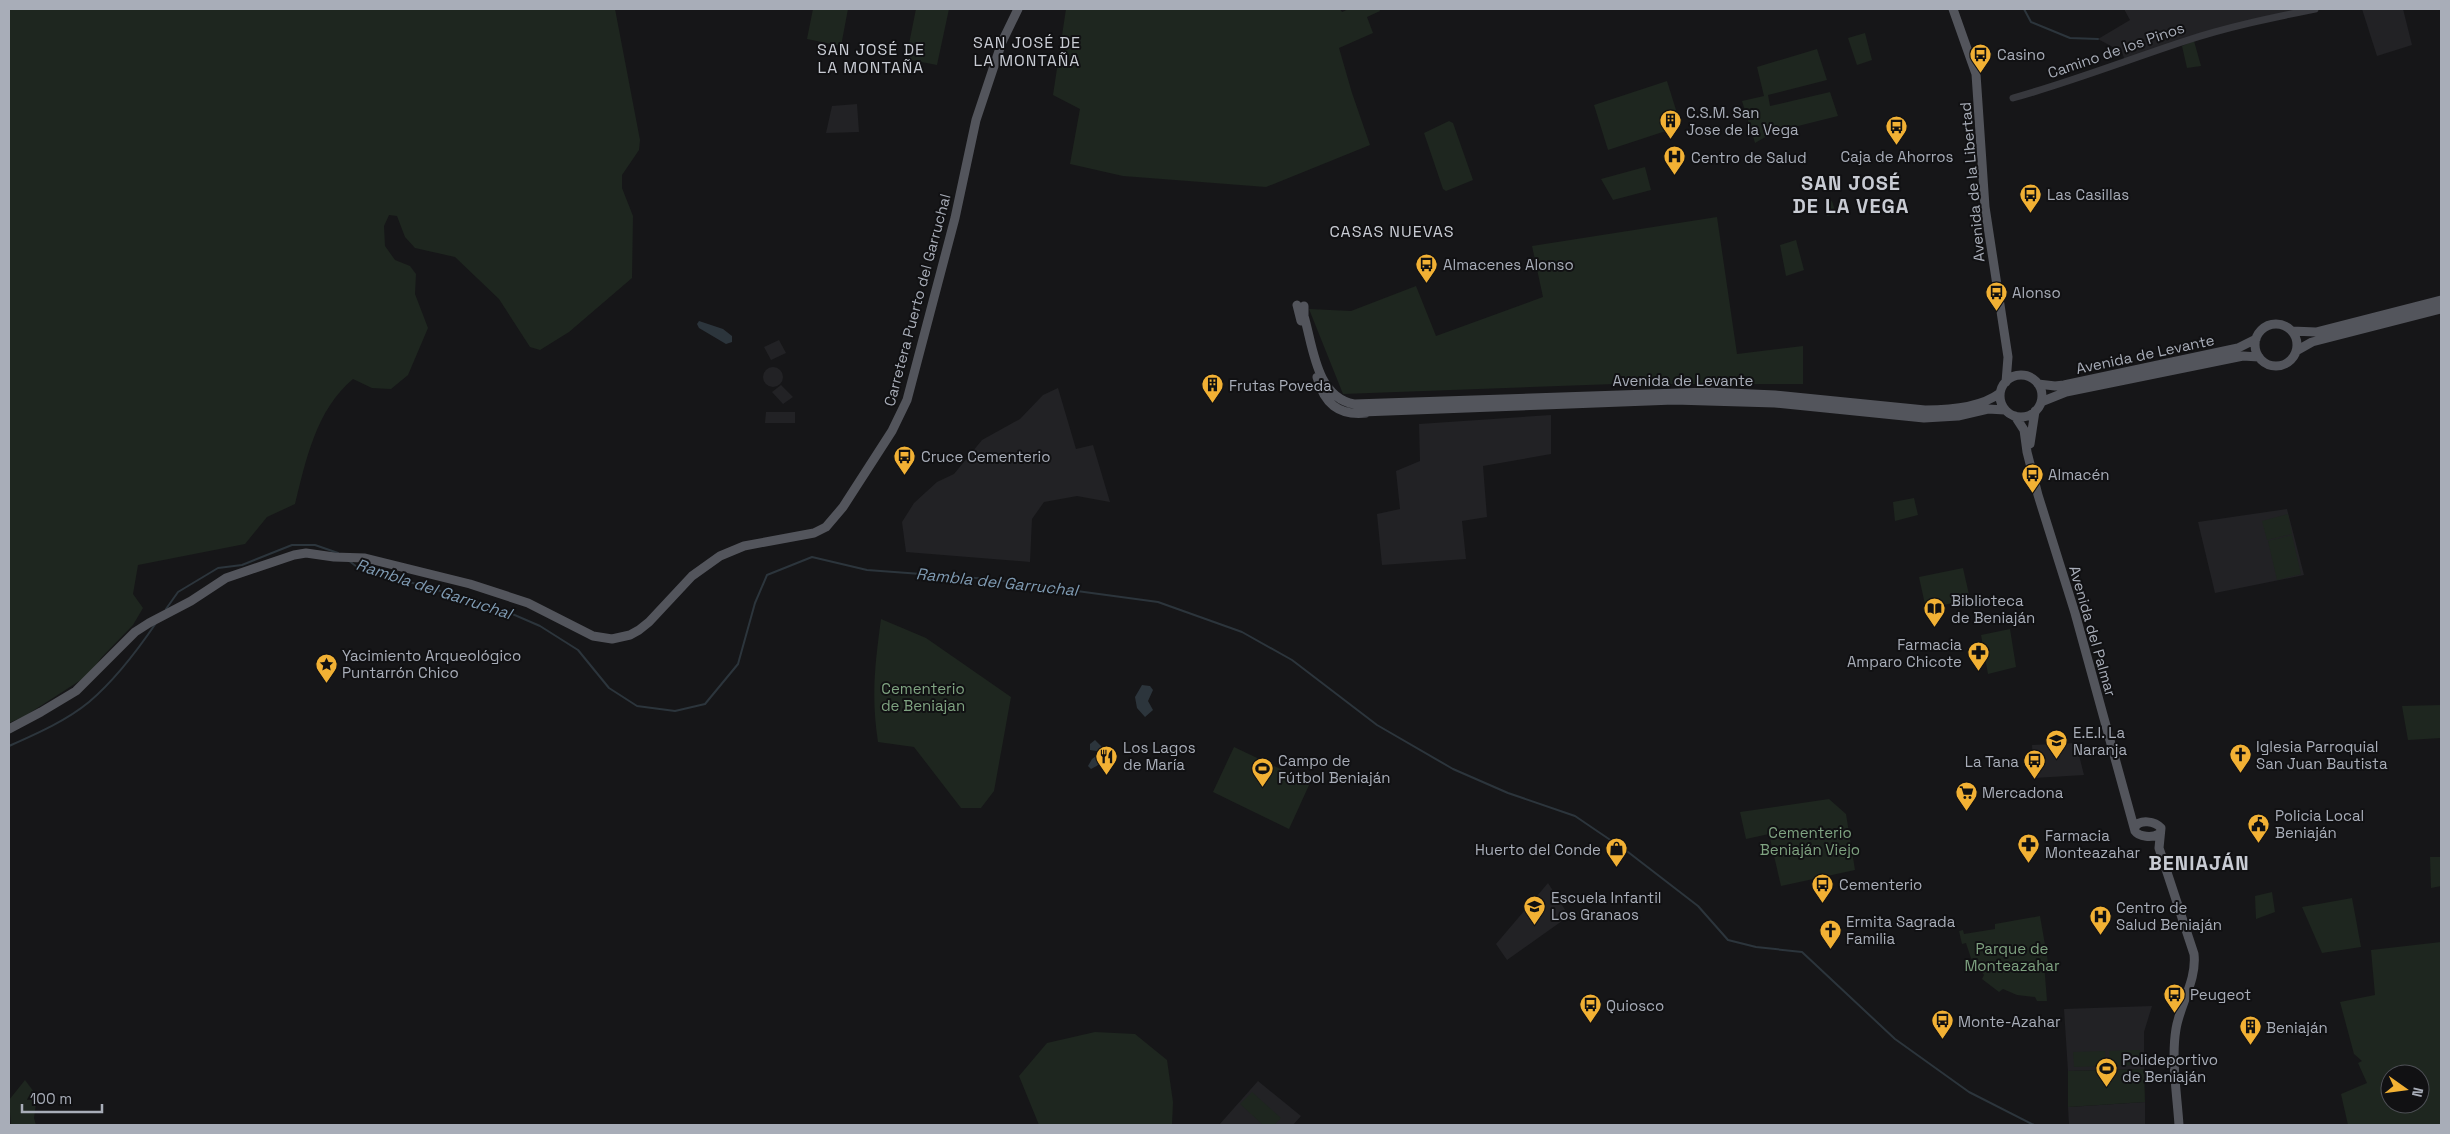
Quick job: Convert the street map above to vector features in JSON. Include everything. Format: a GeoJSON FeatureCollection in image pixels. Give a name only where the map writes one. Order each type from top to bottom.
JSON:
{"type":"FeatureCollection","features":[{"type":"Feature","properties":{"kind":"main road","name":"Carretera Puerto del Garruchal"},"geometry":{"type":"LineString","coordinates":[[9,729],[76,690],[99,670],[122,645],[149,623],[176,609],[226,578],[294,555],[306,553],[334,557],[365,558],[504,594],[534,605],[592,636],[612,639],[630,635],[649,622],[692,576],[720,556],[744,546],[814,533],[826,527],[840,511],[892,431],[907,400],[954,218],[974,126],[1002,42],[1018,9]]}},
{"type":"Feature","properties":{"kind":"main road","name":"Avenida de la Libertad"},"geometry":{"type":"LineString","coordinates":[[1953,9],[1976,74],[1986,207],[2008,357],[2006,382]]}},
{"type":"Feature","properties":{"kind":"main road"},"geometry":{"type":"LineString","coordinates":[[2292,331],[2316,332],[2441,300]]}},
{"type":"Feature","properties":{"kind":"main road","name":"Avenida de Levante"},"geometry":{"type":"LineString","coordinates":[[2000,393],[1984,402],[1943,410],[1924,410],[1775,395],[1708,392],[1351,403],[1341,400],[1326,386],[1300,306],[1320,390],[1325,399],[1336,408],[1349,413],[1674,400],[1767,402],[1918,418],[1951,417],[1988,409],[2006,410]]}},
{"type":"Feature","properties":{"kind":"main road"},"geometry":{"type":"LineString","coordinates":[[2296,351],[2296,338],[2292,331],[2283,325],[2272,324],[2262,329],[2256,339],[2256,350],[2259,357],[2268,364],[2279,366],[2290,361],[2296,351],[2312,342],[2441,308]]}},
{"type":"Feature","properties":{"kind":"main road","name":"Avenida de Levante"},"geometry":{"type":"LineString","coordinates":[[2038,384],[2064,385],[2238,348],[2256,339]]}},
{"type":"Feature","properties":{"kind":"main road","name":"Avenida de Levante"},"geometry":{"type":"LineString","coordinates":[[2041,402],[2057,394],[2243,356],[2259,357]]}},
{"type":"Feature","properties":{"kind":"main road","name":"Avenida de la Libertad"},"geometry":{"type":"LineString","coordinates":[[2008,357],[2021,375]]}},
{"type":"Feature","properties":{"kind":"main road"},"geometry":{"type":"LineString","coordinates":[[2021,375],[2031,378],[2038,384],[2042,394],[2041,402],[2035,411],[2026,416],[2014,416],[2006,410],[2001,402],[2000,393],[2006,382],[2012,377],[2021,375]]}},
{"type":"Feature","properties":{"kind":"main road","name":"Avenida de Levante"},"geometry":{"type":"LineString","coordinates":[[1363,404],[1358,407],[1360,411],[1386,411]]}},
{"type":"Feature","properties":{"kind":"main road","name":"Avenida del Palmar"},"geometry":{"type":"LineString","coordinates":[[2029,460],[2035,411]]}},
{"type":"Feature","properties":{"kind":"main road","name":"Avenida del Palmar"},"geometry":{"type":"LineString","coordinates":[[2014,416],[2024,430],[2029,460],[2075,613],[2129,811],[2138,824]]}},
{"type":"Feature","properties":{"kind":"main road"},"geometry":{"type":"LineString","coordinates":[[2159,834],[2147,836],[2136,834],[2138,824],[2158,824],[2161,829],[2159,848],[2195,958],[2194,971],[2178,1016],[2175,1038],[2179,1125]]}},
{"type":"Feature","properties":{"kind":"main road"},"geometry":{"type":"LineString","coordinates":[[2147,836],[2159,848]]}},
{"type":"Feature","properties":{"kind":"street","name":"Camino de los Pinos"},"geometry":{"type":"LineString","coordinates":[[2014,98],[2061,84],[2185,41],[2248,23],[2315,9]]}},
{"type":"Feature","properties":{"kind":"shaded area"},"geometry":{"type":"Polygon","coordinates":[[[2124,9],[2315,9],[2248,23],[2125,61],[2122,52],[2098,39],[2130,20],[2124,9]]]}},
{"type":"Feature","properties":{"kind":"shaded area"},"geometry":{"type":"Polygon","coordinates":[[[2362,9],[2403,9],[2412,45],[2377,56],[2362,9]]]}},
{"type":"Feature","properties":{"kind":"shaded area"},"geometry":{"type":"Polygon","coordinates":[[[857,104],[859,132],[826,133],[832,106],[857,104]]]}},
{"type":"Feature","properties":{"kind":"shaded area"},"geometry":{"type":"Polygon","coordinates":[[[699,321],[723,329],[732,336],[732,342],[726,344],[699,328],[697,324],[699,321]]]}},
{"type":"Feature","properties":{"kind":"shaded area"},"geometry":{"type":"Polygon","coordinates":[[[779,340],[786,353],[771,360],[764,347],[779,340]]]}},
{"type":"Feature","properties":{"kind":"shaded area"},"geometry":{"type":"Polygon","coordinates":[[[769,367],[777,367],[783,373],[783,381],[777,387],[769,387],[763,381],[763,373],[769,367]]]}},
{"type":"Feature","properties":{"kind":"shaded area"},"geometry":{"type":"Polygon","coordinates":[[[781,385],[793,397],[783,404],[772,392],[781,385]]]}},
{"type":"Feature","properties":{"kind":"shaded area"},"geometry":{"type":"Polygon","coordinates":[[[1058,388],[1076,449],[1093,445],[1110,502],[1077,496],[1044,502],[1032,519],[1030,562],[906,552],[902,522],[914,503],[937,482],[954,474],[982,440],[1020,419],[1043,395],[1058,388]]]}},
{"type":"Feature","properties":{"kind":"shaded area"},"geometry":{"type":"Polygon","coordinates":[[[766,412],[795,412],[795,423],[765,423],[766,412]]]}},
{"type":"Feature","properties":{"kind":"shaded area"},"geometry":{"type":"Polygon","coordinates":[[[1551,415],[1551,454],[1483,466],[1487,517],[1462,521],[1466,559],[1382,565],[1377,514],[1400,509],[1396,471],[1420,461],[1419,424],[1551,415]]]}},
{"type":"Feature","properties":{"kind":"shaded area"},"geometry":{"type":"Polygon","coordinates":[[[2287,509],[2304,575],[2215,593],[2198,522],[2287,509]]]}},
{"type":"Feature","properties":{"kind":"shaded area"},"geometry":{"type":"Polygon","coordinates":[[[1142,685],[1150,686],[1153,690],[1148,701],[1153,710],[1145,717],[1137,708],[1135,697],[1142,685]]]}},
{"type":"Feature","properties":{"kind":"shaded area"},"geometry":{"type":"Polygon","coordinates":[[[1095,740],[1102,747],[1109,747],[1109,751],[1098,765],[1091,769],[1088,766],[1092,759],[1099,754],[1097,751],[1090,750],[1090,744],[1095,740]]]}},
{"type":"Feature","properties":{"kind":"shaded area","name":"E.E.I. La Naranja"},"geometry":{"type":"Polygon","coordinates":[[[2076,743],[2084,775],[2034,778],[2032,745],[2076,743]]]}},
{"type":"Feature","properties":{"kind":"shaded area","name":"Escuela Infantil Los Granaos"},"geometry":{"type":"Polygon","coordinates":[[[1548,883],[1569,916],[1507,960],[1496,944],[1548,883]]]}},
{"type":"Feature","properties":{"kind":"shaded area"},"geometry":{"type":"Polygon","coordinates":[[[2152,1006],[2144,1032],[2144,1069],[2068,1071],[2064,1009],[2152,1006]]]}},
{"type":"Feature","properties":{"kind":"shaded area"},"geometry":{"type":"Polygon","coordinates":[[[1258,1081],[1301,1116],[1293,1125],[1219,1125],[1258,1081]]]}},
{"type":"Feature","properties":{"kind":"shaded area"},"geometry":{"type":"Polygon","coordinates":[[[2145,1102],[2145,1125],[2069,1125],[2068,1107],[2145,1102]]]}},
{"type":"Feature","properties":{"kind":"green space"},"geometry":{"type":"Polygon","coordinates":[[[9,9],[615,9],[640,140],[639,150],[622,175],[622,188],[633,216],[632,278],[569,332],[540,350],[530,347],[499,299],[455,257],[415,248],[405,237],[397,216],[389,215],[384,226],[385,246],[395,260],[410,266],[416,274],[415,294],[428,328],[408,375],[391,389],[372,388],[353,379],[340,391],[330,405],[314,437],[295,504],[267,517],[245,544],[138,565],[133,594],[143,608],[133,625],[102,657],[87,676],[25,716],[9,723],[9,9]]]}},
{"type":"Feature","properties":{"kind":"green space"},"geometry":{"type":"Polygon","coordinates":[[[813,9],[848,9],[841,46],[807,39],[813,9]]]}},
{"type":"Feature","properties":{"kind":"green space"},"geometry":{"type":"Polygon","coordinates":[[[916,9],[949,9],[937,65],[906,59],[916,9]]]}},
{"type":"Feature","properties":{"kind":"green space"},"geometry":{"type":"Polygon","coordinates":[[[1066,9],[1340,9],[1342,12],[1349,9],[1379,9],[1380,11],[1367,17],[1373,33],[1339,48],[1370,145],[1266,187],[1123,176],[1070,164],[1080,109],[1053,95],[1066,9]]]}},
{"type":"Feature","properties":{"kind":"green space"},"geometry":{"type":"Polygon","coordinates":[[[1865,33],[1872,60],[1857,65],[1848,38],[1865,33]]]}},
{"type":"Feature","properties":{"kind":"green space"},"geometry":{"type":"Polygon","coordinates":[[[2194,41],[2201,66],[2187,68],[2182,46],[2194,41]]]}},
{"type":"Feature","properties":{"kind":"green space"},"geometry":{"type":"Polygon","coordinates":[[[1817,49],[1827,80],[1768,95],[1770,106],[1830,92],[1838,116],[1774,132],[1755,143],[1742,101],[1764,96],[1757,67],[1817,49]]]}},
{"type":"Feature","properties":{"kind":"green space"},"geometry":{"type":"Polygon","coordinates":[[[1667,81],[1681,126],[1608,150],[1594,105],[1667,81]]]}},
{"type":"Feature","properties":{"kind":"green space"},"geometry":{"type":"Polygon","coordinates":[[[1449,121],[1453,123],[1473,180],[1446,191],[1443,189],[1424,133],[1449,121]]]}},
{"type":"Feature","properties":{"kind":"green space"},"geometry":{"type":"Polygon","coordinates":[[[1645,167],[1651,190],[1613,200],[1601,179],[1645,167]]]}},
{"type":"Feature","properties":{"kind":"green space"},"geometry":{"type":"Polygon","coordinates":[[[1832,201],[1836,214],[1827,216],[1825,203],[1832,201]]]}},
{"type":"Feature","properties":{"kind":"green space"},"geometry":{"type":"Polygon","coordinates":[[[1717,217],[1737,354],[1803,346],[1803,384],[1615,384],[1343,394],[1309,309],[1351,311],[1416,286],[1436,336],[1543,297],[1532,246],[1717,217]]]}},
{"type":"Feature","properties":{"kind":"green space"},"geometry":{"type":"Polygon","coordinates":[[[1796,240],[1804,270],[1786,276],[1780,245],[1796,240]]]}},
{"type":"Feature","properties":{"kind":"green space"},"geometry":{"type":"Polygon","coordinates":[[[1914,498],[1918,515],[1895,521],[1893,502],[1914,498]]]}},
{"type":"Feature","properties":{"kind":"green space"},"geometry":{"type":"Polygon","coordinates":[[[2288,514],[2292,534],[2267,540],[2262,521],[2288,514]]]}},
{"type":"Feature","properties":{"kind":"green space"},"geometry":{"type":"Polygon","coordinates":[[[2292,535],[2301,574],[2277,580],[2268,541],[2292,535]]]}},
{"type":"Feature","properties":{"kind":"green space"},"geometry":{"type":"Polygon","coordinates":[[[1963,568],[1970,599],[1926,609],[1919,577],[1963,568]]]}},
{"type":"Feature","properties":{"kind":"green space","name":"Cementerio de Beniajan"},"geometry":{"type":"Polygon","coordinates":[[[881,619],[926,638],[1011,697],[994,791],[981,808],[961,808],[914,747],[878,742],[875,680],[881,619]]]}},
{"type":"Feature","properties":{"kind":"green space"},"geometry":{"type":"Polygon","coordinates":[[[2010,629],[2016,667],[1988,674],[1981,635],[2010,629]]]}},
{"type":"Feature","properties":{"kind":"green space"},"geometry":{"type":"Polygon","coordinates":[[[2441,705],[2441,738],[2408,740],[2402,706],[2441,705]]]}},
{"type":"Feature","properties":{"kind":"green space","name":"Campo de Fútbol Beniaján"},"geometry":{"type":"Polygon","coordinates":[[[1234,747],[1310,783],[1289,829],[1213,792],[1234,747]]]}},
{"type":"Feature","properties":{"kind":"green space","name":"Cementerio Beniaján Viejo"},"geometry":{"type":"Polygon","coordinates":[[[1829,799],[1846,814],[1855,870],[1781,886],[1769,834],[1746,839],[1740,812],[1829,799]]]}},
{"type":"Feature","properties":{"kind":"green space"},"geometry":{"type":"Polygon","coordinates":[[[2430,857],[2441,857],[2441,886],[2431,888],[2430,857]]]}},
{"type":"Feature","properties":{"kind":"green space"},"geometry":{"type":"Polygon","coordinates":[[[2272,892],[2275,912],[2256,919],[2255,896],[2272,892]]]}},
{"type":"Feature","properties":{"kind":"green space"},"geometry":{"type":"Polygon","coordinates":[[[2352,898],[2361,947],[2322,953],[2302,907],[2352,898]]]}},
{"type":"Feature","properties":{"kind":"green space","name":"Parque de Monteazahar"},"geometry":{"type":"Polygon","coordinates":[[[2040,916],[2048,962],[2044,963],[2047,1001],[2037,1001],[2035,997],[2017,995],[2003,989],[1999,992],[1982,979],[1984,975],[1971,958],[1966,943],[1962,944],[1959,931],[1963,930],[1964,934],[1995,929],[1995,924],[2040,916]]]}},
{"type":"Feature","properties":{"kind":"green space"},"geometry":{"type":"Polygon","coordinates":[[[2441,942],[2441,1125],[2348,1125],[2341,1094],[2367,1083],[2358,1063],[2362,1061],[2354,1054],[2340,1002],[2375,995],[2371,950],[2441,942]]]}},
{"type":"Feature","properties":{"kind":"green space"},"geometry":{"type":"Polygon","coordinates":[[[1095,1032],[1135,1034],[1167,1060],[1173,1102],[1172,1125],[1039,1125],[1019,1076],[1047,1043],[1095,1032]]]}},
{"type":"Feature","properties":{"kind":"green space"},"geometry":{"type":"Polygon","coordinates":[[[2140,1050],[2141,1065],[2109,1066],[2109,1051],[2140,1050]]]}},
{"type":"Feature","properties":{"kind":"green space"},"geometry":{"type":"Polygon","coordinates":[[[2105,1051],[2106,1066],[2074,1067],[2073,1052],[2105,1051]]]}},
{"type":"Feature","properties":{"kind":"green space","name":"Polideportivo de Beniaján"},"geometry":{"type":"Polygon","coordinates":[[[2144,1069],[2145,1102],[2068,1107],[2068,1071],[2144,1069]]]}},
{"type":"Feature","properties":{"kind":"green space"},"geometry":{"type":"Polygon","coordinates":[[[25,1080],[37,1096],[34,1118],[36,1125],[11,1125],[9,1100],[25,1080]]]}},
{"type":"Feature","properties":{"kind":"green space"},"geometry":{"type":"Polygon","coordinates":[[[1252,1092],[1281,1118],[1274,1125],[1263,1125],[1240,1104],[1252,1092]]]}},
{"type":"Feature","properties":{"kind":"waterway"},"geometry":{"type":"LineString","coordinates":[[2024,9],[2031,22],[2070,38],[2098,39]]}},
{"type":"Feature","properties":{"kind":"waterway","name":"Rambla del Garruchal"},"geometry":{"type":"LineString","coordinates":[[166,609],[178,592],[218,568],[242,565],[292,545],[315,545],[338,553]]}},
{"type":"Feature","properties":{"kind":"waterway","name":"Rambla del Garruchal"},"geometry":{"type":"LineString","coordinates":[[348,560],[357,567],[496,607],[540,626],[578,650],[609,688],[637,706],[675,711],[705,704],[738,664],[755,603],[767,575],[812,557],[867,570],[989,579],[1158,602],[1242,632],[1292,660],[1377,725],[1453,769],[1508,793],[1575,816],[1628,852],[1698,906],[1728,940],[1756,947],[1802,952],[1895,1039],[1969,1092],[2034,1125]]}},
{"type":"Feature","properties":{"kind":"waterway","name":"Rambla del Garruchal"},"geometry":{"type":"LineString","coordinates":[[9,746],[61,721],[89,702],[125,665],[156,623]]}},
{"type":"Feature","properties":{"kind":"place","name":"Casino"},"geometry":{"type":"Point","coordinates":[1981,73]}},
{"type":"Feature","properties":{"kind":"place","name":"C.S.M. San Jose de la Vega"},"geometry":{"type":"Point","coordinates":[1670,140]}},
{"type":"Feature","properties":{"kind":"place","name":"Caja de Ahorros"},"geometry":{"type":"Point","coordinates":[1897,146]}},
{"type":"Feature","properties":{"kind":"place","name":"Centro de Salud"},"geometry":{"type":"Point","coordinates":[1675,176]}},
{"type":"Feature","properties":{"kind":"place","name":"Las Casillas"},"geometry":{"type":"Point","coordinates":[2031,213]}},
{"type":"Feature","properties":{"kind":"place","name":"Almacenes Alonso"},"geometry":{"type":"Point","coordinates":[1427,283]}},
{"type":"Feature","properties":{"kind":"place","name":"Alonso"},"geometry":{"type":"Point","coordinates":[1996,311]}},
{"type":"Feature","properties":{"kind":"place","name":"Frutas Poveda"},"geometry":{"type":"Point","coordinates":[1213,404]}},
{"type":"Feature","properties":{"kind":"place","name":"Cruce Cementerio"},"geometry":{"type":"Point","coordinates":[905,475]}},
{"type":"Feature","properties":{"kind":"place","name":"Almacén"},"geometry":{"type":"Point","coordinates":[2032,493]}},
{"type":"Feature","properties":{"kind":"place","name":"Biblioteca de Beniaján"},"geometry":{"type":"Point","coordinates":[1935,628]}},
{"type":"Feature","properties":{"kind":"place","name":"Farmacia Amparo Chicote"},"geometry":{"type":"Point","coordinates":[1978,672]}},
{"type":"Feature","properties":{"kind":"place","name":"Yacimiento Arqueológico Puntarrón Chico"},"geometry":{"type":"Point","coordinates":[326,683]}},
{"type":"Feature","properties":{"kind":"place","name":"E.E.I. La Naranja"},"geometry":{"type":"Point","coordinates":[2057,760]}},
{"type":"Feature","properties":{"kind":"place","name":"Iglesia Parroquial San Juan Bautista"},"geometry":{"type":"Point","coordinates":[2240,774]}},
{"type":"Feature","properties":{"kind":"place","name":"Los Lagos de María"},"geometry":{"type":"Point","coordinates":[1107,775]}},
{"type":"Feature","properties":{"kind":"place","name":"La Tana"},"geometry":{"type":"Point","coordinates":[2035,780]}},
{"type":"Feature","properties":{"kind":"place","name":"Campo de Fútbol Beniaján"},"geometry":{"type":"Point","coordinates":[1262,788]}},
{"type":"Feature","properties":{"kind":"place","name":"Mercadona"},"geometry":{"type":"Point","coordinates":[1966,811]}},
{"type":"Feature","properties":{"kind":"place","name":"Policia Local Beniaján"},"geometry":{"type":"Point","coordinates":[2259,843]}},
{"type":"Feature","properties":{"kind":"place","name":"Farmacia Monteazahar"},"geometry":{"type":"Point","coordinates":[2029,863]}},
{"type":"Feature","properties":{"kind":"place","name":"Huerto del Conde"},"geometry":{"type":"Point","coordinates":[1617,868]}},
{"type":"Feature","properties":{"kind":"place","name":"Cementerio"},"geometry":{"type":"Point","coordinates":[1823,903]}},
{"type":"Feature","properties":{"kind":"place","name":"Escuela Infantil Los Granaos"},"geometry":{"type":"Point","coordinates":[1535,925]}},
{"type":"Feature","properties":{"kind":"place","name":"Centro de Salud Beniaján"},"geometry":{"type":"Point","coordinates":[2100,935]}},
{"type":"Feature","properties":{"kind":"place","name":"Ermita Sagrada Familia"},"geometry":{"type":"Point","coordinates":[1830,949]}},
{"type":"Feature","properties":{"kind":"place","name":"Peugeot"},"geometry":{"type":"Point","coordinates":[2174,1013]}},
{"type":"Feature","properties":{"kind":"place","name":"Quiosco"},"geometry":{"type":"Point","coordinates":[1590,1024]}},
{"type":"Feature","properties":{"kind":"place","name":"Monte-Azahar"},"geometry":{"type":"Point","coordinates":[1942,1040]}},
{"type":"Feature","properties":{"kind":"place","name":"Beniaján"},"geometry":{"type":"Point","coordinates":[2250,1046]}},
{"type":"Feature","properties":{"kind":"place","name":"Polideportivo de Beniaján"},"geometry":{"type":"Point","coordinates":[2106,1087]}},
{"type":"Feature","properties":{"kind":"district","name":"SAN JOSÉ DE LA MONTAÑA"},"geometry":{"type":"Point","coordinates":[1027,51]}},
{"type":"Feature","properties":{"kind":"district","name":"SAN JOSÉ DE LA MONTAÑA"},"geometry":{"type":"Point","coordinates":[871,58]}},
{"type":"Feature","properties":{"kind":"district","name":"SAN JOSÉ DE LA VEGA"},"geometry":{"type":"Point","coordinates":[1851,194]}},
{"type":"Feature","properties":{"kind":"district","name":"CASAS NUEVAS"},"geometry":{"type":"Point","coordinates":[1392,231]}},
{"type":"Feature","properties":{"kind":"district","name":"BENIAJÁN"},"geometry":{"type":"Point","coordinates":[2199,863]}}]}
